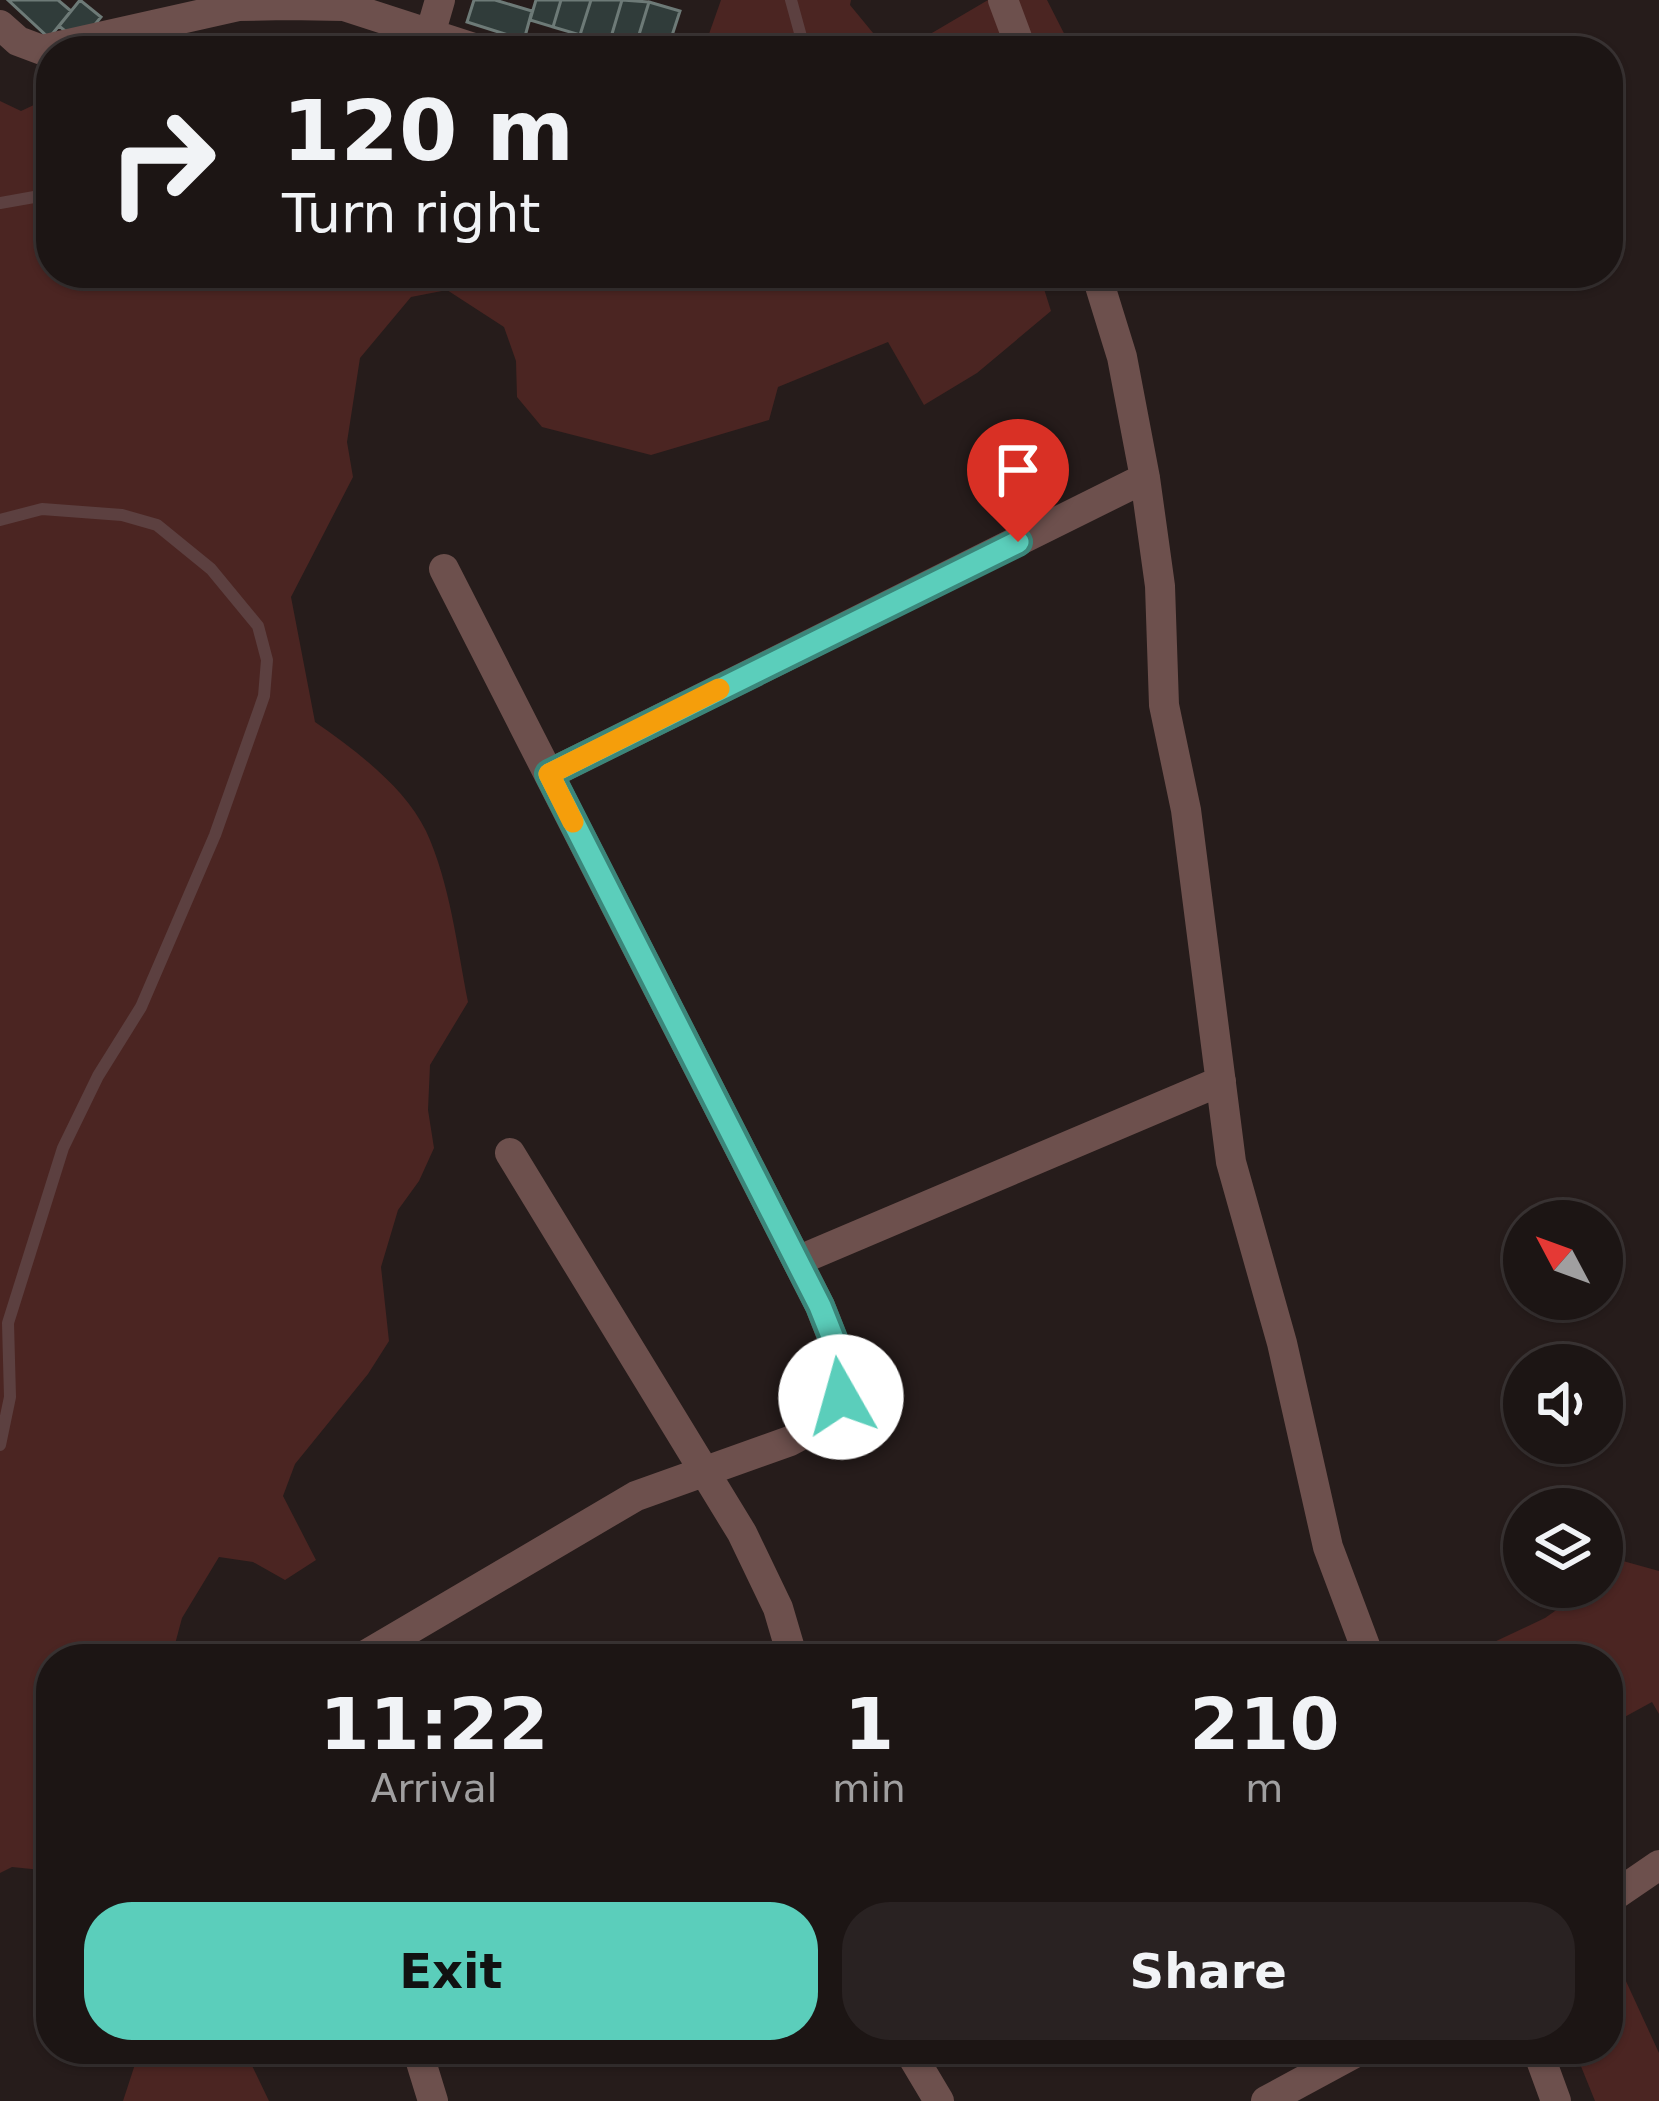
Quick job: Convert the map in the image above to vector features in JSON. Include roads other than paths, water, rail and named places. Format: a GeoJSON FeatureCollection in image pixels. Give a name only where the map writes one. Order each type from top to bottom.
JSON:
{"type":"FeatureCollection","features":[{"type":"Feature","properties":{"kind":"street"},"geometry":{"type":"LineString","coordinates":[[430,32],[440,0]]}},
{"type":"Feature","properties":{"kind":"street"},"geometry":{"type":"LineString","coordinates":[[1003,0],[1016,36]]}},
{"type":"Feature","properties":{"kind":"street"},"geometry":{"type":"LineString","coordinates":[[92,36],[188,9],[270,3],[344,6],[441,36]]}},
{"type":"Feature","properties":{"kind":"street"},"geometry":{"type":"LineString","coordinates":[[0,25],[36,48]]}},
{"type":"Feature","properties":{"kind":"street"},"geometry":{"type":"LineString","coordinates":[[1101,288],[1122,358],[1145,478],[1160,586],[1164,705],[1186,810],[1232,1162],[1282,1342],[1328,1547],[1364,1644]]}},
{"type":"Feature","properties":{"kind":"street"},"geometry":{"type":"LineString","coordinates":[[549,774],[1145,478]]}},
{"type":"Feature","properties":{"kind":"street"},"geometry":{"type":"LineString","coordinates":[[385,1644],[637,1496],[790,1441],[820,1425],[841,1397],[848,1376],[797,1261],[444,569]]}},
{"type":"Feature","properties":{"kind":"street"},"geometry":{"type":"LineString","coordinates":[[797,1261],[1221,1081]]}},
{"type":"Feature","properties":{"kind":"street"},"geometry":{"type":"LineString","coordinates":[[510,1153],[742,1533],[778,1609],[788,1644]]}},
{"type":"Feature","properties":{"kind":"street"},"geometry":{"type":"LineString","coordinates":[[1623,1890],[1659,1865]]}},
{"type":"Feature","properties":{"kind":"street"},"geometry":{"type":"LineString","coordinates":[[422,2064],[433,2101]]}},
{"type":"Feature","properties":{"kind":"street"},"geometry":{"type":"LineString","coordinates":[[917,2064],[938,2101]]}},
{"type":"Feature","properties":{"kind":"street"},"geometry":{"type":"LineString","coordinates":[[1266,2101],[1334,2064]]}},
{"type":"Feature","properties":{"kind":"street"},"geometry":{"type":"LineString","coordinates":[[1542,2064],[1556,2101]]}},
{"type":"Feature","properties":{"kind":"waterway"},"geometry":{"type":"LineString","coordinates":[[791,0],[801,36]]}},
{"type":"Feature","properties":{"kind":"waterway"},"geometry":{"type":"LineString","coordinates":[[0,203],[36,197]]}},
{"type":"Feature","properties":{"kind":"waterway"},"geometry":{"type":"LineString","coordinates":[[0,520],[42,509],[122,515],[157,525],[211,569],[258,626],[267,660],[264,696],[215,835],[141,1007],[98,1076],[63,1148],[8,1323],[10,1397],[0,1445]]}}]}
